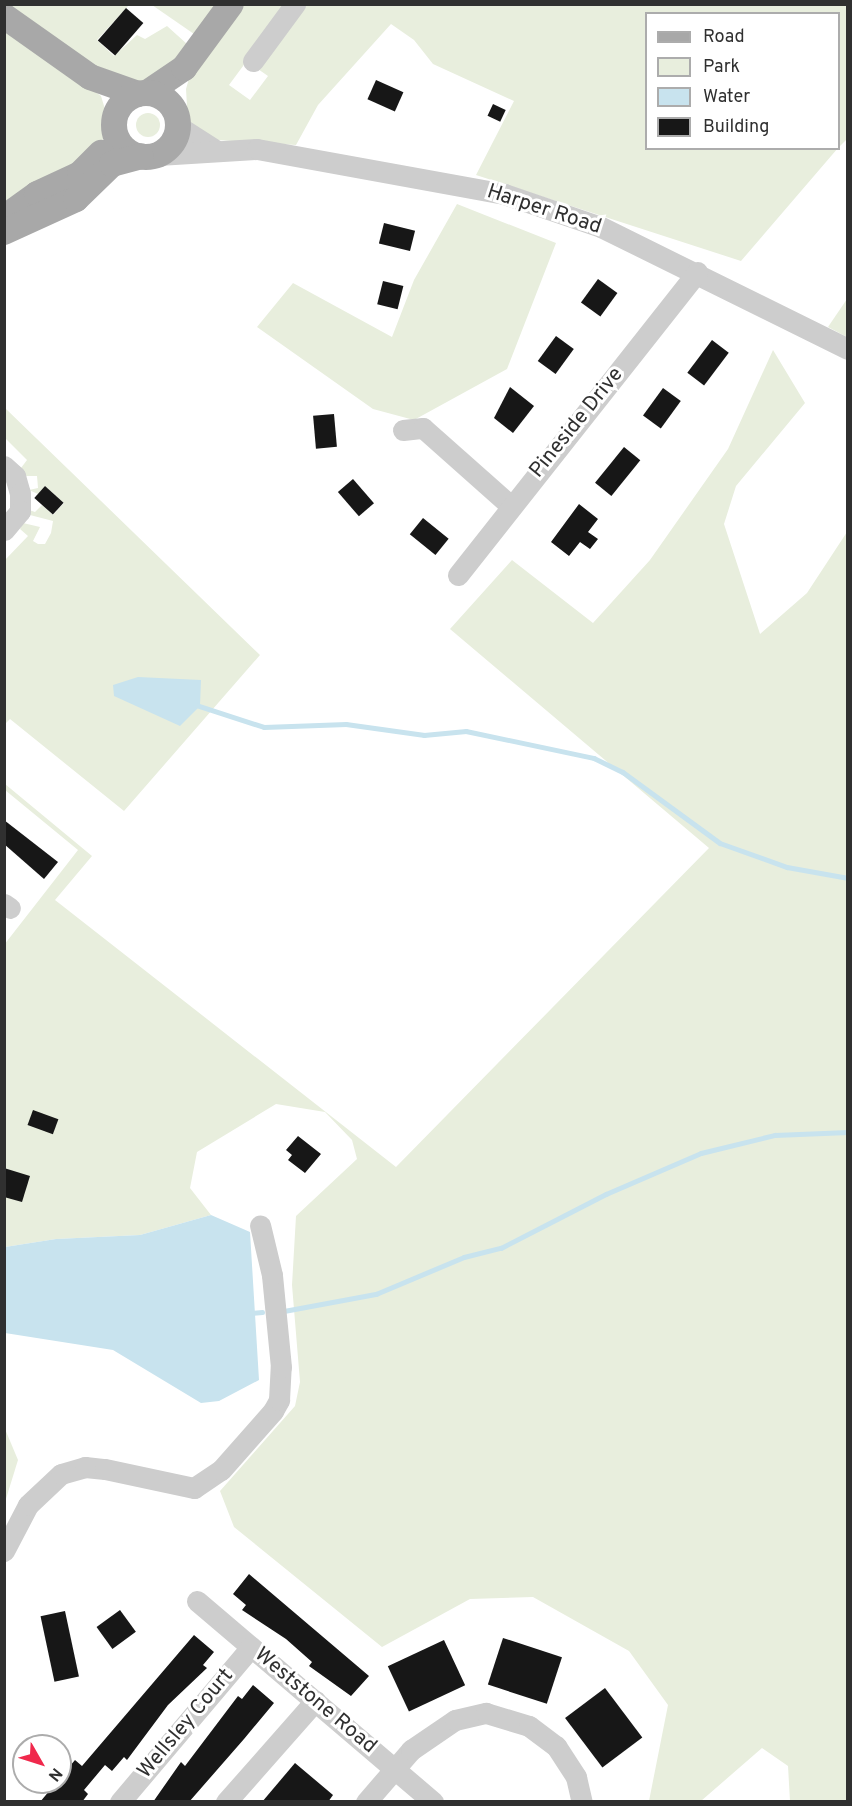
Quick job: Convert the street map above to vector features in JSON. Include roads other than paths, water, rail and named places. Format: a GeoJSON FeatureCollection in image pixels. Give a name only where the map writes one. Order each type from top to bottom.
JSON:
{"type":"FeatureCollection","features":[{"type":"Feature","properties":{"kind":"main road"},"geometry":{"type":"LineString","coordinates":[[4,218],[92,165],[116,123],[143,93],[184,68],[231,4]]}},
{"type":"Feature","properties":{"kind":"main road"},"geometry":{"type":"LineString","coordinates":[[4,16],[90,76],[165,99],[177,120]]}},
{"type":"Feature","properties":{"kind":"main road"},"geometry":{"type":"LineString","coordinates":[[4,232],[76,198],[112,164],[149,155],[172,143],[184,68]]}},
{"type":"Feature","properties":{"kind":"main road"},"geometry":{"type":"LineString","coordinates":[[90,76],[116,123],[125,148],[149,155]]}},
{"type":"Feature","properties":{"kind":"street"},"geometry":{"type":"LineString","coordinates":[[253,62],[295,4]]}},
{"type":"Feature","properties":{"kind":"street"},"geometry":{"type":"LineString","coordinates":[[177,120],[217,151]]}},
{"type":"Feature","properties":{"kind":"street","name":"Harper Road"},"geometry":{"type":"LineString","coordinates":[[149,155],[186,156],[217,151],[257,149],[316,156],[504,194],[602,227],[697,272],[848,349]]}},
{"type":"Feature","properties":{"kind":"street","name":"Pineside Drive"},"geometry":{"type":"LineString","coordinates":[[458,575],[697,272]]}},
{"type":"Feature","properties":{"kind":"street"},"geometry":{"type":"LineString","coordinates":[[403,430],[423,428],[511,506]]}},
{"type":"Feature","properties":{"kind":"street"},"geometry":{"type":"LineString","coordinates":[[4,466],[15,476],[20,493],[20,511],[4,530]]}},
{"type":"Feature","properties":{"kind":"street"},"geometry":{"type":"LineString","coordinates":[[4,1551],[28,1505],[61,1474],[85,1467],[105,1468],[194,1488],[221,1470],[273,1411],[280,1393],[280,1367],[272,1275],[260,1225]]}},
{"type":"Feature","properties":{"kind":"street","name":"Weststone Road"},"geometry":{"type":"LineString","coordinates":[[197,1601],[433,1802]]}},
{"type":"Feature","properties":{"kind":"street","name":"Wellsley Court"},"geometry":{"type":"LineString","coordinates":[[120,1802],[251,1647]]}},
{"type":"Feature","properties":{"kind":"street"},"geometry":{"type":"LineString","coordinates":[[226,1802],[315,1701]]}},
{"type":"Feature","properties":{"kind":"street"},"geometry":{"type":"LineString","coordinates":[[366,1802],[411,1750],[455,1720],[486,1713],[529,1726],[556,1746],[576,1777],[582,1802]]}},
{"type":"Feature","properties":{"kind":"water"},"geometry":{"type":"Polygon","coordinates":[[[138,677],[201,680],[200,706],[180,726],[114,696],[113,685],[138,677]]]}},
{"type":"Feature","properties":{"kind":"water"},"geometry":{"type":"Polygon","coordinates":[[[211,1215],[250,1232],[259,1380],[219,1401],[201,1403],[113,1350],[5,1333],[5,1247],[56,1239],[140,1235],[211,1215]]]}},
{"type":"Feature","properties":{"kind":"waterway"},"geometry":{"type":"LineString","coordinates":[[196,705],[264,727],[346,724],[424,735],[466,731],[594,758],[623,772],[720,843],[787,867],[848,878]]}},
{"type":"Feature","properties":{"kind":"waterway"},"geometry":{"type":"LineString","coordinates":[[284,1311],[376,1294],[464,1257],[501,1248],[606,1194],[701,1153],[775,1135],[848,1132]]}},
{"type":"Feature","properties":{"kind":"waterway"},"geometry":{"type":"LineString","coordinates":[[251,1313],[262,1312]]}}]}
